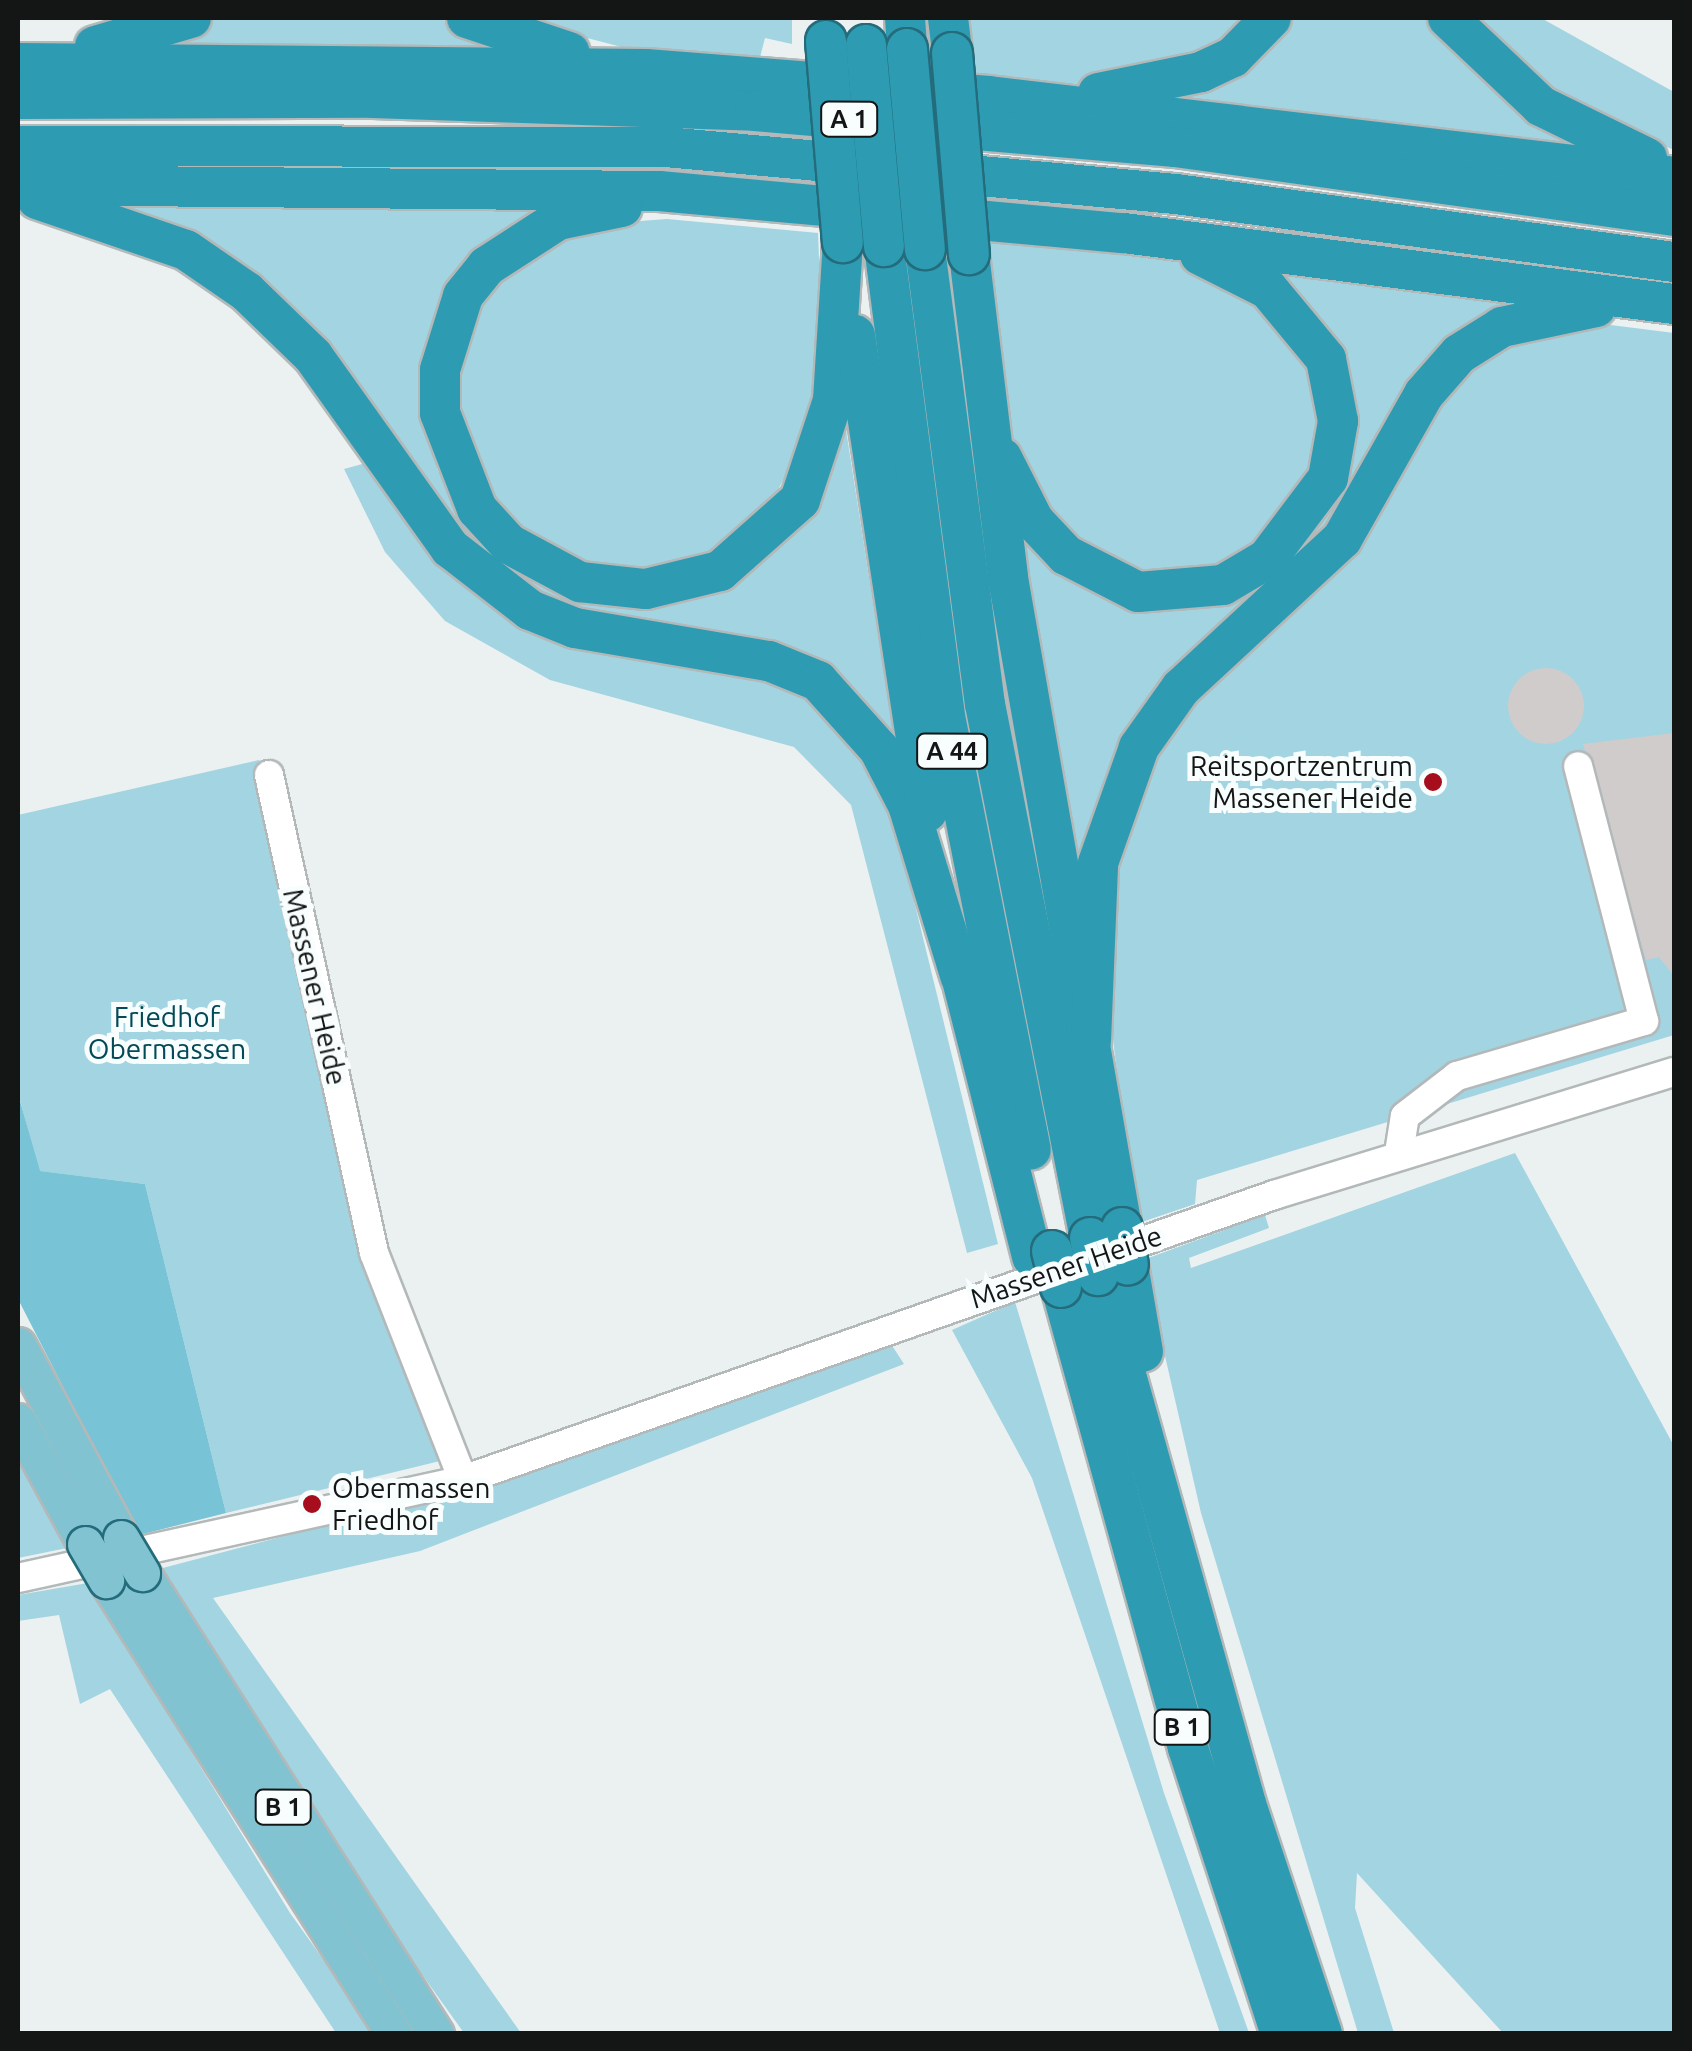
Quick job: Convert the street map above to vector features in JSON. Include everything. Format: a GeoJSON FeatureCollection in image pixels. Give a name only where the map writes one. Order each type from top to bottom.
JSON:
{"type":"FeatureCollection","features":[{"type":"Feature","properties":{"kind":"highway"},"geometry":{"type":"LineString","coordinates":[[18,62],[139,38],[190,18]]}},
{"type":"Feature","properties":{"kind":"highway"},"geometry":{"type":"LineString","coordinates":[[467,18],[524,42],[646,69]]}},
{"type":"Feature","properties":{"kind":"highway"},"geometry":{"type":"LineString","coordinates":[[990,96],[1160,84],[1233,56],[1272,18]]}},
{"type":"Feature","properties":{"kind":"highway"},"geometry":{"type":"LineString","coordinates":[[1448,18],[1540,106],[1674,166]]}},
{"type":"Feature","properties":{"kind":"highway"},"geometry":{"type":"LineString","coordinates":[[825,29],[843,242],[907,712],[960,974]]}},
{"type":"Feature","properties":{"kind":"highway"},"geometry":{"type":"LineString","coordinates":[[951,29],[981,371],[1091,1040]]}},
{"type":"Feature","properties":{"kind":"highway","name":"A 44"},"geometry":{"type":"LineString","coordinates":[[866,31],[884,246],[944,710],[1078,1262],[1174,1548]]}},
{"type":"Feature","properties":{"kind":"highway","name":"A 44"},"geometry":{"type":"LineString","coordinates":[[906,33],[925,250],[1007,835],[1078,1262],[1098,1434]]}},
{"type":"Feature","properties":{"kind":"highway"},"geometry":{"type":"LineString","coordinates":[[18,62],[646,69],[990,96],[1674,176]]}},
{"type":"Feature","properties":{"kind":"highway","name":"A 1"},"geometry":{"type":"LineString","coordinates":[[18,100],[373,98],[755,111],[1175,147],[1674,216]]}},
{"type":"Feature","properties":{"kind":"highway","name":"A 1"},"geometry":{"type":"LineString","coordinates":[[18,146],[666,146],[1176,194],[1674,262]]}},
{"type":"Feature","properties":{"kind":"highway"},"geometry":{"type":"LineString","coordinates":[[18,185],[658,190],[1124,232],[1674,306]]}},
{"type":"Feature","properties":{"kind":"highway"},"geometry":{"type":"LineString","coordinates":[[18,196],[186,250],[247,292],[313,356],[450,548],[530,610],[575,628],[769,661],[818,681],[880,750],[908,805],[960,974],[1078,1262]]}},
{"type":"Feature","properties":{"kind":"highway"},"geometry":{"type":"LineString","coordinates":[[782,204],[606,208],[558,220],[487,266],[448,332],[440,412],[477,508],[509,544],[580,582],[646,589],[720,571],[759,545],[800,500],[824,443],[843,242]]}},
{"type":"Feature","properties":{"kind":"highway"},"geometry":{"type":"LineString","coordinates":[[981,371],[1002,459],[1034,521],[1099,577],[1138,592],[1183,592],[1223,584],[1268,560],[1328,478],[1338,421],[1326,359],[1295,313],[1230,264],[1124,232]]}},
{"type":"Feature","properties":{"kind":"highway"},"geometry":{"type":"LineString","coordinates":[[1078,1262],[1091,1040],[1091,930],[1113,802],[1181,688],[1342,539],[1424,394],[1459,354],[1534,316],[1674,306]]}},
{"type":"Feature","properties":{"kind":"highway","name":"B 1"},"geometry":{"type":"LineString","coordinates":[[1098,1434],[1280,2034]]}},
{"type":"Feature","properties":{"kind":"highway","name":"B 1"},"geometry":{"type":"LineString","coordinates":[[1174,1548],[1322,2034]]}},
{"type":"Feature","properties":{"kind":"main road","name":"B 1"},"geometry":{"type":"LineString","coordinates":[[18,1344],[142,1573],[436,2034]]}},
{"type":"Feature","properties":{"kind":"main road","name":"B 1"},"geometry":{"type":"LineString","coordinates":[[18,1421],[106,1580],[394,2034]]}},
{"type":"Feature","properties":{"kind":"street"},"geometry":{"type":"LineString","coordinates":[[1398,1153],[1406,1116],[1457,1076],[1644,1021],[1578,766]]}},
{"type":"Feature","properties":{"kind":"street","name":"Massener Heide"},"geometry":{"type":"LineString","coordinates":[[268,775],[374,1253],[463,1480]]}},
{"type":"Feature","properties":{"kind":"street","name":"Massener Heide"},"geometry":{"type":"LineString","coordinates":[[18,1578],[463,1480],[1398,1153],[1674,1072]]}},
{"type":"Feature","properties":{"kind":"green space"},"geometry":{"type":"Polygon","coordinates":[[[206,18],[440,18],[497,50],[161,48],[206,18]]]}},
{"type":"Feature","properties":{"kind":"green space"},"geometry":{"type":"Polygon","coordinates":[[[510,18],[792,18],[792,44],[765,38],[760,57],[641,52],[510,18]]]}},
{"type":"Feature","properties":{"kind":"green space"},"geometry":{"type":"Polygon","coordinates":[[[968,18],[1262,18],[1252,32],[1118,85],[973,81],[968,18]]]}},
{"type":"Feature","properties":{"kind":"green space"},"geometry":{"type":"Polygon","coordinates":[[[1288,18],[1437,18],[1611,152],[1167,102],[1209,86],[1288,18]]]}},
{"type":"Feature","properties":{"kind":"green space"},"geometry":{"type":"Polygon","coordinates":[[[1461,18],[1541,18],[1674,92],[1674,150],[1545,94],[1461,18]]]}},
{"type":"Feature","properties":{"kind":"green space"},"geometry":{"type":"Polygon","coordinates":[[[74,195],[545,202],[468,262],[423,414],[438,471],[475,530],[520,570],[708,588],[844,417],[898,762],[844,689],[569,613],[467,549],[309,339],[74,195]]]}},
{"type":"Feature","properties":{"kind":"green space"},"geometry":{"type":"Polygon","coordinates":[[[667,219],[818,233],[822,336],[811,424],[773,500],[705,557],[629,572],[562,560],[514,526],[475,479],[457,430],[463,330],[489,286],[587,225],[667,219]]]}},
{"type":"Feature","properties":{"kind":"green space"},"geometry":{"type":"Polygon","coordinates":[[[986,242],[1137,251],[1226,275],[1263,298],[1310,361],[1321,419],[1315,465],[1260,545],[1220,567],[1138,574],[1068,543],[1012,455],[986,242]]]}},
{"type":"Feature","properties":{"kind":"green space"},"geometry":{"type":"Polygon","coordinates":[[[1231,258],[1552,296],[1497,319],[1365,486],[1217,642],[1083,894],[1016,519],[1140,598],[1310,527],[1331,356],[1231,258]]]}},
{"type":"Feature","properties":{"kind":"green space","name":"Reitsportzentrum Massener Heide"},"geometry":{"type":"Polygon","coordinates":[[[1587,322],[1674,333],[1674,1035],[1197,1180],[1195,1204],[1136,1224],[1103,960],[1125,816],[1166,733],[1476,358],[1515,337],[1587,322]]]}},
{"type":"Feature","properties":{"kind":"green space"},"geometry":{"type":"Polygon","coordinates":[[[366,463],[456,578],[749,671],[808,696],[856,740],[891,807],[998,1244],[967,1253],[851,805],[794,747],[550,680],[445,621],[385,552],[344,469],[366,463]]]}},
{"type":"Feature","properties":{"kind":"green space","name":"Friedhof Obermassen"},"geometry":{"type":"Polygon","coordinates":[[[259,760],[342,1141],[440,1461],[226,1513],[145,1184],[39,1171],[18,1093],[18,815],[259,760]]]}},
{"type":"Feature","properties":{"kind":"green space"},"geometry":{"type":"Polygon","coordinates":[[[1515,1153],[1674,1446],[1674,2033],[1503,2033],[1357,1873],[1355,1908],[1394,2033],[1358,2033],[1201,1513],[1143,1260],[1265,1215],[1269,1228],[1189,1258],[1191,1268],[1515,1153]]]}},
{"type":"Feature","properties":{"kind":"green space"},"geometry":{"type":"Polygon","coordinates":[[[1015,1302],[1164,1793],[1249,2033],[1220,2033],[1032,1478],[952,1330],[1015,1302]]]}},
{"type":"Feature","properties":{"kind":"green space"},"geometry":{"type":"Polygon","coordinates":[[[891,1344],[904,1364],[420,1551],[213,1598],[521,2033],[464,2033],[365,1895],[159,1569],[521,1474],[891,1344]]]}},
{"type":"Feature","properties":{"kind":"green space"},"geometry":{"type":"Polygon","coordinates":[[[18,1462],[26,1475],[67,1548],[18,1558],[18,1462]]]}},
{"type":"Feature","properties":{"kind":"green space"},"geometry":{"type":"Polygon","coordinates":[[[88,1583],[290,1913],[376,2033],[336,2033],[110,1689],[80,1704],[59,1615],[18,1621],[18,1595],[88,1583]]]}},
{"type":"Feature","properties":{"kind":"shaded area"},"geometry":{"type":"Polygon","coordinates":[[[18,1094],[40,1171],[145,1184],[226,1513],[139,1535],[18,1299],[18,1094]]]}},
{"type":"Feature","properties":{"kind":"building"},"geometry":{"type":"Polygon","coordinates":[[[1546,668],[1573,679],[1584,706],[1573,733],[1546,744],[1519,733],[1508,706],[1519,679],[1546,668]]]}},
{"type":"Feature","properties":{"kind":"building"},"geometry":{"type":"Polygon","coordinates":[[[1674,733],[1674,976],[1659,957],[1646,960],[1583,744],[1674,733]]]}},
{"type":"Feature","properties":{"kind":"place","name":"Reitsportzentrum Massener Heide"},"geometry":{"type":"Point","coordinates":[1433,782]}},
{"type":"Feature","properties":{"kind":"place","name":"Obermassen Friedhof"},"geometry":{"type":"Point","coordinates":[312,1504]}}]}
